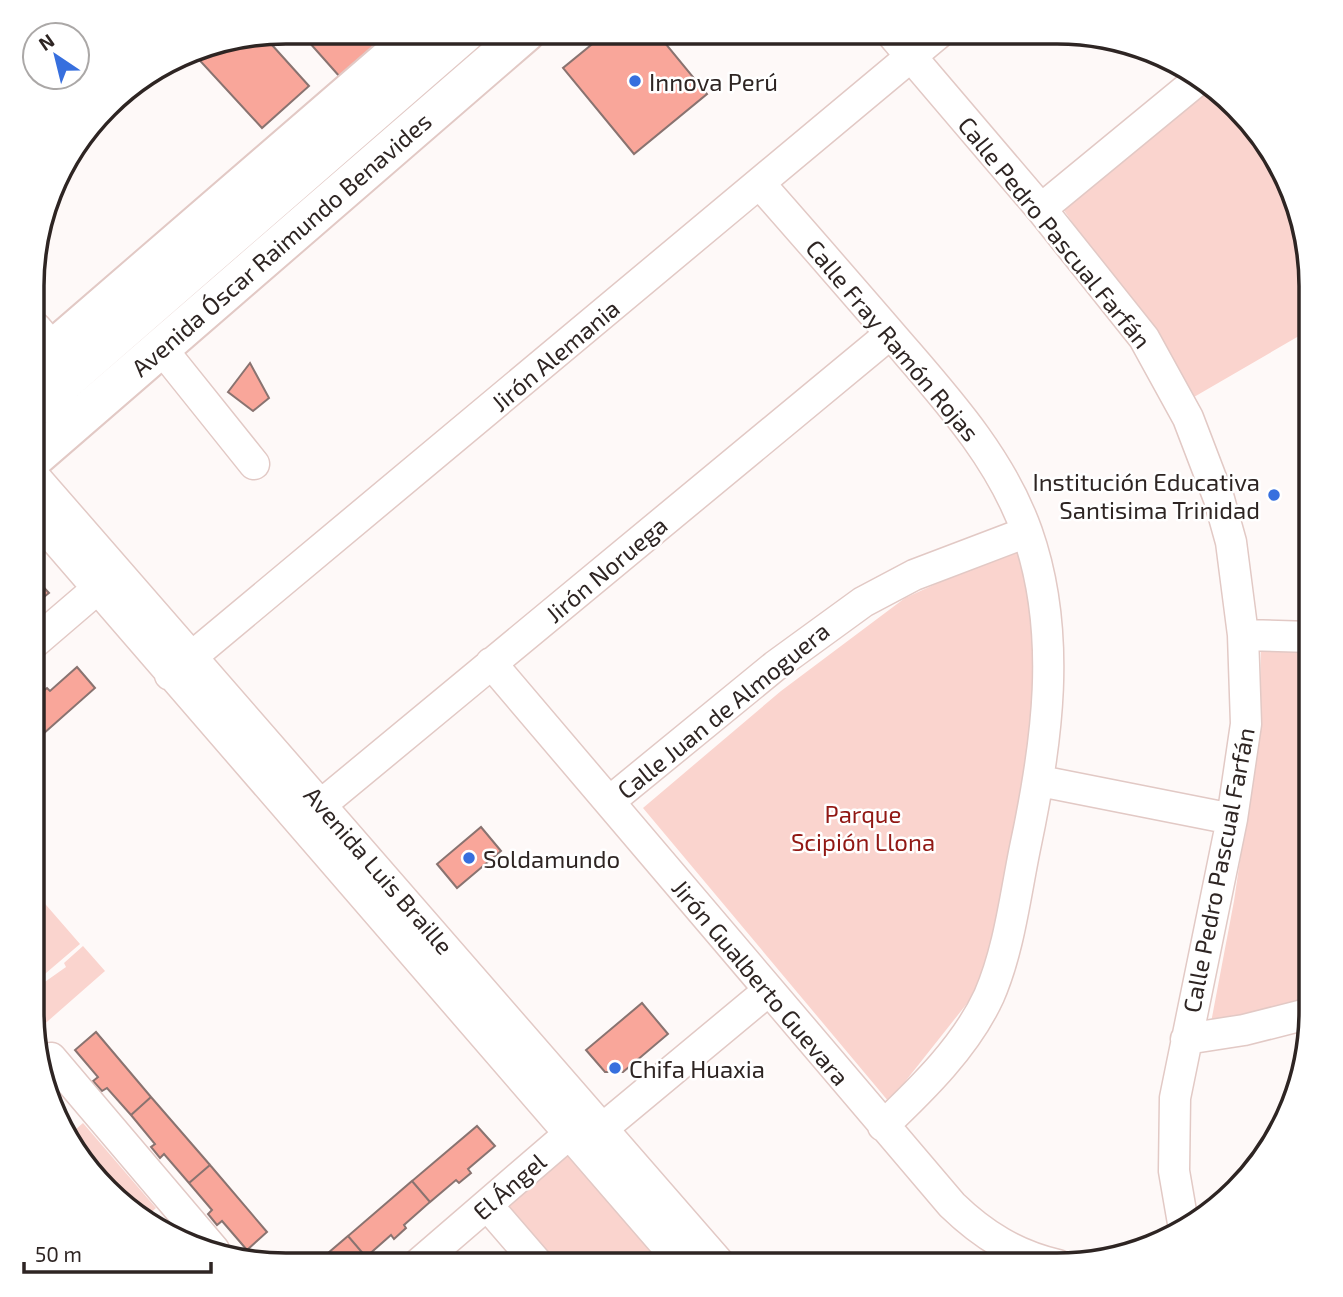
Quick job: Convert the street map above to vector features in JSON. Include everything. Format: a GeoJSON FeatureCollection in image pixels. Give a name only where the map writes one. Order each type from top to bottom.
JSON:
{"type":"FeatureCollection","features":[{"type":"Feature","properties":{"kind":"main road"},"geometry":{"type":"LineString","coordinates":[[44,345],[406,44]]}},
{"type":"Feature","properties":{"kind":"main road","name":"Avenida Óscar Raimundo Benavides"},"geometry":{"type":"LineString","coordinates":[[44,399],[452,44]]}},
{"type":"Feature","properties":{"kind":"main road","name":"Avenida Óscar Raimundo Benavides"},"geometry":{"type":"LineString","coordinates":[[44,449],[513,44]]}},
{"type":"Feature","properties":{"kind":"street","name":"Calle Pedro Pascual Farfán"},"geometry":{"type":"LineString","coordinates":[[900,44],[1041,209],[1144,338],[1184,409],[1204,456],[1231,542],[1238,572],[1246,724],[1232,819],[1186,1039],[1172,1139],[1182,1218]]}},
{"type":"Feature","properties":{"kind":"street","name":"Jirón Alemania"},"geometry":{"type":"LineString","coordinates":[[181,666],[926,44]]}},
{"type":"Feature","properties":{"kind":"street"},"geometry":{"type":"LineString","coordinates":[[1041,209],[1192,85]]}},
{"type":"Feature","properties":{"kind":"street","name":"Calle Fray Ramón Rojas"},"geometry":{"type":"LineString","coordinates":[[760,184],[890,334],[983,447],[1027,532],[1040,586],[1047,639],[1049,692],[1040,780],[1000,966],[988,998],[941,1067],[883,1126]]}},
{"type":"Feature","properties":{"kind":"street","name":"Jirón Noruega"},"geometry":{"type":"LineString","coordinates":[[322,804],[890,334]]}},
{"type":"Feature","properties":{"kind":"street"},"geometry":{"type":"LineString","coordinates":[[161,348],[254,464]]}},
{"type":"Feature","properties":{"kind":"street","name":"Avenida Luis Braille"},"geometry":{"type":"LineString","coordinates":[[44,489],[181,666],[569,1134],[673,1253]]}},
{"type":"Feature","properties":{"kind":"street","name":"Avenida Luis Braille"},"geometry":{"type":"LineString","coordinates":[[44,527],[97,589],[181,666],[322,804],[710,1253]]}},
{"type":"Feature","properties":{"kind":"street","name":"Calle Juan de Almoguera"},"geometry":{"type":"LineString","coordinates":[[610,801],[775,666],[863,602],[914,575],[1027,532]]}},
{"type":"Feature","properties":{"kind":"street"},"geometry":{"type":"LineString","coordinates":[[44,634],[97,589]]}},
{"type":"Feature","properties":{"kind":"street"},"geometry":{"type":"LineString","coordinates":[[1243,635],[1299,637]]}},
{"type":"Feature","properties":{"kind":"street","name":"Jirón Gualberto Guevara"},"geometry":{"type":"LineString","coordinates":[[491,663],[952,1205],[978,1229],[1009,1249],[1021,1253]]}},
{"type":"Feature","properties":{"kind":"street"},"geometry":{"type":"LineString","coordinates":[[1040,780],[1232,819]]}},
{"type":"Feature","properties":{"kind":"street"},"geometry":{"type":"LineString","coordinates":[[569,1134],[602,1129],[768,991]]}},
{"type":"Feature","properties":{"kind":"street"},"geometry":{"type":"LineString","coordinates":[[1186,1039],[1244,1030],[1299,1016]]}},
{"type":"Feature","properties":{"kind":"street"},"geometry":{"type":"LineString","coordinates":[[51,1058],[204,1238]]}},
{"type":"Feature","properties":{"kind":"street","name":"El Ángel"},"geometry":{"type":"LineString","coordinates":[[431,1253],[569,1134]]}},
{"type":"Feature","properties":{"kind":"street"},"geometry":{"type":"LineString","coordinates":[[487,1205],[529,1253]]}},
{"type":"Feature","properties":{"kind":"green space"},"geometry":{"type":"Polygon","coordinates":[[[1205,94],[1249,138],[1281,193],[1295,238],[1299,270],[1299,336],[1194,397],[1063,209],[1205,94]]]}},
{"type":"Feature","properties":{"kind":"green space","name":"Parque Scipión Llona"},"geometry":{"type":"Polygon","coordinates":[[[1017,547],[1037,635],[1026,820],[984,982],[889,1102],[643,808],[781,691],[905,598],[1017,547]]]}},
{"type":"Feature","properties":{"kind":"green space"},"geometry":{"type":"Polygon","coordinates":[[[1261,646],[1299,647],[1299,1005],[1210,1028],[1234,901],[1259,731],[1261,646]]]}},
{"type":"Feature","properties":{"kind":"green space"},"geometry":{"type":"Polygon","coordinates":[[[44,903],[80,944],[44,975],[44,903]]]}},
{"type":"Feature","properties":{"kind":"green space"},"geometry":{"type":"Polygon","coordinates":[[[83,946],[105,971],[44,1024],[44,983],[66,967],[64,963],[83,946]]]}},
{"type":"Feature","properties":{"kind":"green space"},"geometry":{"type":"Polygon","coordinates":[[[83,1123],[156,1208],[152,1212],[126,1193],[94,1159],[75,1130],[83,1123]]]}},
{"type":"Feature","properties":{"kind":"green space"},"geometry":{"type":"Polygon","coordinates":[[[568,1153],[656,1253],[545,1253],[508,1207],[511,1200],[568,1153]]]}},
{"type":"Feature","properties":{"kind":"building"},"geometry":{"type":"Polygon","coordinates":[[[311,44],[377,44],[340,77],[311,44]]]}},
{"type":"Feature","properties":{"kind":"building","name":"Innova Perú"},"geometry":{"type":"Polygon","coordinates":[[[592,44],[666,44],[707,94],[634,154],[563,68],[592,44]]]}},
{"type":"Feature","properties":{"kind":"building"},"geometry":{"type":"Polygon","coordinates":[[[272,45],[309,86],[262,128],[199,60],[238,48],[272,45]]]}},
{"type":"Feature","properties":{"kind":"building"},"geometry":{"type":"Polygon","coordinates":[[[250,363],[269,398],[253,411],[228,392],[250,363]]]}},
{"type":"Feature","properties":{"kind":"building"},"geometry":{"type":"Polygon","coordinates":[[[77,667],[95,688],[44,733],[44,690],[47,688],[50,691],[77,667]]]}},
{"type":"Feature","properties":{"kind":"building","name":"Soldamundo"},"geometry":{"type":"Polygon","coordinates":[[[481,827],[501,851],[457,888],[437,864],[481,827]]]}},
{"type":"Feature","properties":{"kind":"building"},"geometry":{"type":"Polygon","coordinates":[[[642,1003],[668,1034],[623,1072],[605,1072],[586,1050],[642,1003]]]}},
{"type":"Feature","properties":{"kind":"building"},"geometry":{"type":"Polygon","coordinates":[[[96,1032],[151,1097],[131,1115],[107,1088],[102,1091],[93,1081],[98,1077],[75,1050],[96,1032]]]}},
{"type":"Feature","properties":{"kind":"building"},"geometry":{"type":"Polygon","coordinates":[[[151,1097],[210,1165],[189,1183],[164,1154],[160,1158],[151,1147],[155,1144],[131,1115],[151,1097]]]}},
{"type":"Feature","properties":{"kind":"building"},"geometry":{"type":"Polygon","coordinates":[[[477,1126],[495,1146],[468,1169],[471,1173],[459,1183],[456,1180],[430,1202],[412,1181],[477,1126]]]}},
{"type":"Feature","properties":{"kind":"building"},"geometry":{"type":"Polygon","coordinates":[[[210,1165],[267,1232],[247,1250],[222,1221],[217,1225],[208,1214],[212,1210],[189,1183],[210,1165]]]}},
{"type":"Feature","properties":{"kind":"building"},"geometry":{"type":"Polygon","coordinates":[[[412,1181],[430,1202],[404,1225],[406,1228],[394,1239],[391,1235],[371,1253],[363,1253],[348,1236],[412,1181]]]}},
{"type":"Feature","properties":{"kind":"building"},"geometry":{"type":"Polygon","coordinates":[[[348,1236],[363,1253],[328,1253],[348,1236]]]}},
{"type":"Feature","properties":{"kind":"place","name":"Innova Perú"},"geometry":{"type":"Point","coordinates":[635,81]}},
{"type":"Feature","properties":{"kind":"place","name":"Institución Educativa Santisima Trinidad"},"geometry":{"type":"Point","coordinates":[1274,495]}},
{"type":"Feature","properties":{"kind":"place","name":"Soldamundo"},"geometry":{"type":"Point","coordinates":[469,858]}},
{"type":"Feature","properties":{"kind":"place","name":"Chifa Huaxia"},"geometry":{"type":"Point","coordinates":[615,1068]}}]}
